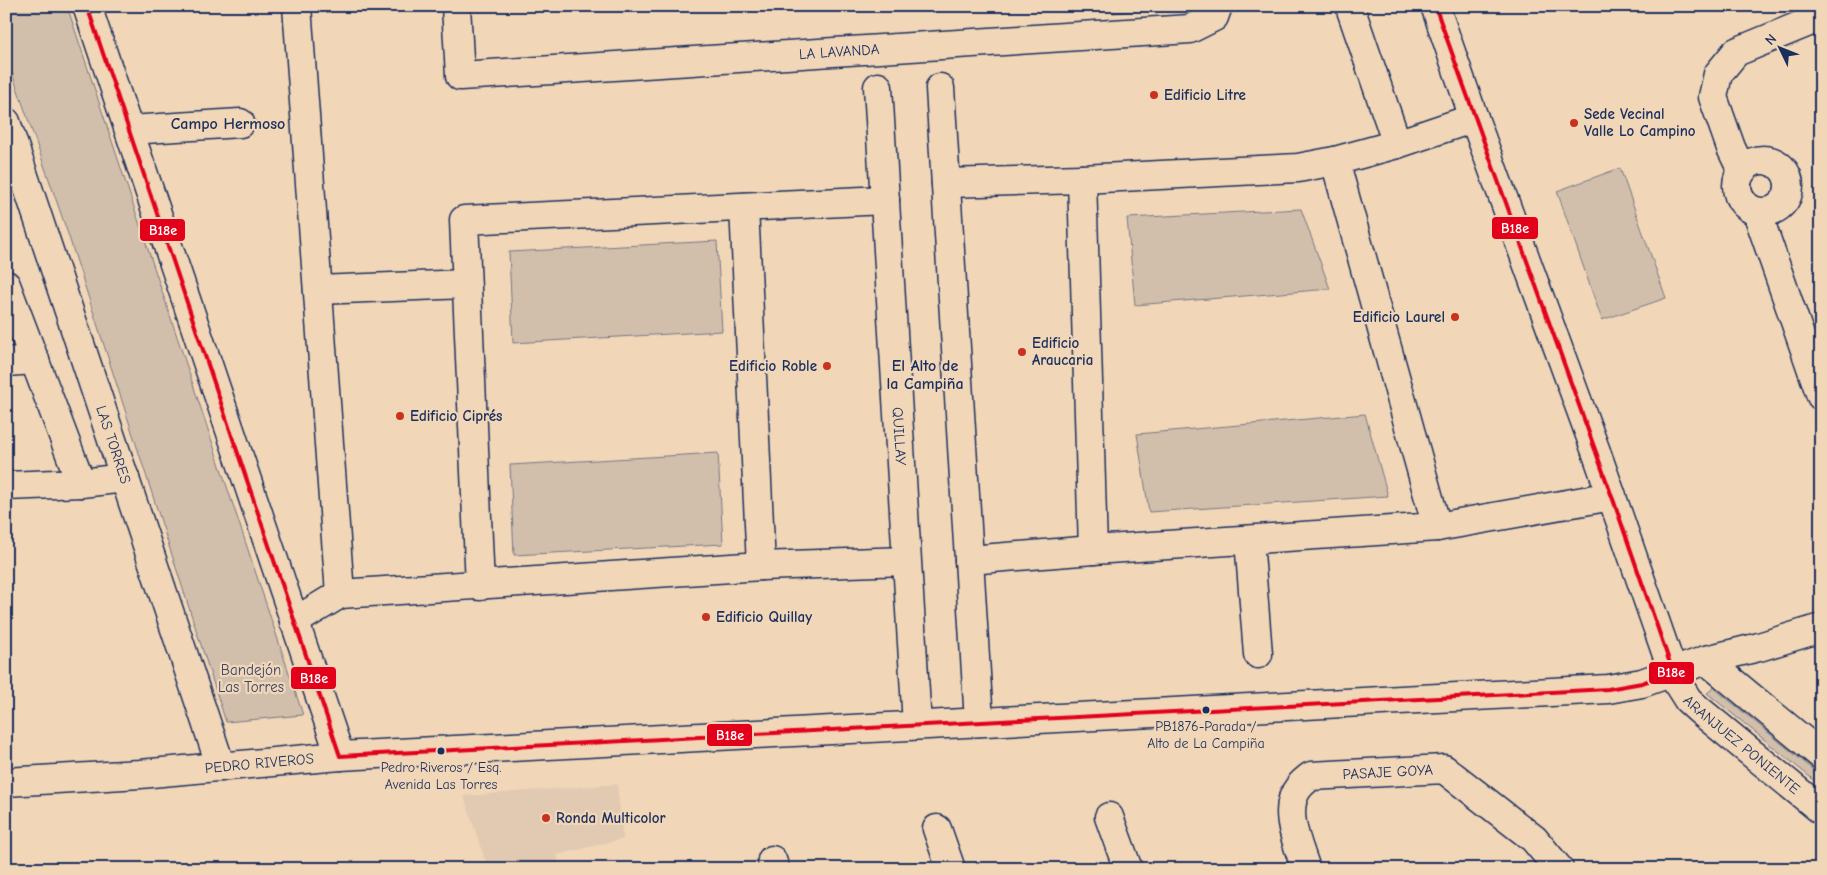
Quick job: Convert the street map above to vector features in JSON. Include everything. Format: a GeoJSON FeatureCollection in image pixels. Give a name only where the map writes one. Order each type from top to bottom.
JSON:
{"type":"FeatureCollection","features":[{"type":"Feature","properties":{"kind":"street"},"geometry":{"type":"LineString","coordinates":[[87,6],[340,756]]}},
{"type":"Feature","properties":{"kind":"street"},"geometry":{"type":"LineString","coordinates":[[297,6],[340,594]]}},
{"type":"Feature","properties":{"kind":"street","name":"LA LAVANDA"},"geometry":{"type":"LineString","coordinates":[[456,6],[460,76],[1190,29],[1216,12]]}},
{"type":"Feature","properties":{"kind":"street","name":"ARANJUEZ PONIENTE"},"geometry":{"type":"LineString","coordinates":[[1435,6],[1612,496],[1672,672],[1681,690],[1700,710],[1821,810]]}},
{"type":"Feature","properties":{"kind":"street"},"geometry":{"type":"LineString","coordinates":[[1350,10],[1396,144]]}},
{"type":"Feature","properties":{"kind":"street"},"geometry":{"type":"LineString","coordinates":[[1742,171],[1731,148],[1712,97],[1718,74],[1736,52],[1821,17]]}},
{"type":"Feature","properties":{"kind":"street","name":"QUILLAY"},"geometry":{"type":"LineString","coordinates":[[878,87],[917,725]]}},
{"type":"Feature","properties":{"kind":"street"},"geometry":{"type":"LineString","coordinates":[[940,88],[979,722]]}},
{"type":"Feature","properties":{"kind":"street"},"geometry":{"type":"LineString","coordinates":[[946,183],[1082,179],[1298,168],[1335,161],[1396,144],[1474,118]]}},
{"type":"Feature","properties":{"kind":"street","name":"LAS TORRES"},"geometry":{"type":"LineString","coordinates":[[6,122],[222,767]]}},
{"type":"Feature","properties":{"kind":"street"},"geometry":{"type":"LineString","coordinates":[[128,130],[240,124]]}},
{"type":"Feature","properties":{"kind":"street"},"geometry":{"type":"LineString","coordinates":[[1764,160],[1780,166],[1789,181],[1790,190],[1782,205],[1775,210],[1766,213],[1758,212],[1743,203],[1739,196],[1738,179],[1748,165],[1764,160]]}},
{"type":"Feature","properties":{"kind":"street"},"geometry":{"type":"LineString","coordinates":[[1335,161],[1437,527]]}},
{"type":"Feature","properties":{"kind":"street"},"geometry":{"type":"LineString","coordinates":[[1082,179],[1094,550]]}},
{"type":"Feature","properties":{"kind":"street"},"geometry":{"type":"LineString","coordinates":[[480,586],[464,220],[885,200]]}},
{"type":"Feature","properties":{"kind":"street"},"geometry":{"type":"LineString","coordinates":[[744,207],[761,566]]}},
{"type":"Feature","properties":{"kind":"street"},"geometry":{"type":"LineString","coordinates":[[1758,212],[1821,396]]}},
{"type":"Feature","properties":{"kind":"street"},"geometry":{"type":"LineString","coordinates":[[318,290],[466,284]]}},
{"type":"Feature","properties":{"kind":"street"},"geometry":{"type":"LineString","coordinates":[[6,285],[81,483]]}},
{"type":"Feature","properties":{"kind":"street"},"geometry":{"type":"LineString","coordinates":[[6,362],[35,360]]}},
{"type":"Feature","properties":{"kind":"street"},"geometry":{"type":"LineString","coordinates":[[6,486],[81,483],[125,478]]}},
{"type":"Feature","properties":{"kind":"street"},"geometry":{"type":"LineString","coordinates":[[970,560],[1437,527],[1612,496]]}},
{"type":"Feature","properties":{"kind":"street"},"geometry":{"type":"LineString","coordinates":[[1249,540],[1258,654]]}},
{"type":"Feature","properties":{"kind":"street"},"geometry":{"type":"LineString","coordinates":[[294,622],[340,594],[761,566],[906,561]]}},
{"type":"Feature","properties":{"kind":"street","name":"PEDRO RIVEROS"},"geometry":{"type":"LineString","coordinates":[[6,782],[140,774],[340,756],[1608,689],[1642,683],[1706,660],[1821,628]]}},
{"type":"Feature","properties":{"kind":"street"},"geometry":{"type":"LineString","coordinates":[[1706,660],[1821,755]]}},
{"type":"Feature","properties":{"kind":"street","name":"PASAJE GOYA"},"geometry":{"type":"LineString","coordinates":[[1306,869],[1292,828],[1292,799],[1299,787],[1311,776],[1444,769],[1534,839],[1559,869]]}},
{"type":"Feature","properties":{"kind":"street"},"geometry":{"type":"LineString","coordinates":[[1109,817],[1128,869]]}},
{"type":"Feature","properties":{"kind":"street"},"geometry":{"type":"LineString","coordinates":[[937,829],[951,869]]}},
{"type":"Feature","properties":{"kind":"shaded area","name":"Ronda Multicolor"},"geometry":{"type":"Polygon","coordinates":[[[617,784],[623,839],[557,855],[561,869],[488,869],[464,796],[617,784]]]}},
{"type":"Feature","properties":{"kind":"green space","name":"Bandejón Las Torres"},"geometry":{"type":"Polygon","coordinates":[[[6,6],[67,6],[303,715],[226,722],[68,234],[6,56],[6,6]]]}},
{"type":"Feature","properties":{"kind":"green space"},"geometry":{"type":"Polygon","coordinates":[[[1112,6],[1181,6],[1113,13],[1112,6]]]}},
{"type":"Feature","properties":{"kind":"green space"},"geometry":{"type":"Polygon","coordinates":[[[1620,168],[1666,298],[1602,320],[1557,191],[1620,168]]]}},
{"type":"Feature","properties":{"kind":"green space"},"geometry":{"type":"Polygon","coordinates":[[[1301,209],[1330,289],[1135,305],[1127,218],[1301,209]]]}},
{"type":"Feature","properties":{"kind":"green space"},"geometry":{"type":"Polygon","coordinates":[[[717,241],[722,331],[513,343],[509,252],[717,241]]]}},
{"type":"Feature","properties":{"kind":"green space"},"geometry":{"type":"Polygon","coordinates":[[[1365,414],[1388,496],[1149,512],[1137,434],[1365,414]]]}},
{"type":"Feature","properties":{"kind":"green space"},"geometry":{"type":"Polygon","coordinates":[[[718,453],[723,544],[514,555],[510,465],[718,453]]]}},
{"type":"Feature","properties":{"kind":"green space"},"geometry":{"type":"Polygon","coordinates":[[[1714,688],[1821,776],[1821,786],[1707,693],[1714,688]]]}},
{"type":"Feature","properties":{"kind":"transit line","name":"B18e"},"geometry":{"type":"LineString","coordinates":[[87,6],[340,756],[1608,689],[1642,683],[1673,672],[1615,505],[1435,6]]}},
{"type":"Feature","properties":{"kind":"place","name":"Edificio Litre"},"geometry":{"type":"Point","coordinates":[1154,95]}},
{"type":"Feature","properties":{"kind":"place","name":"Sede Vecinal Valle Lo Campino"},"geometry":{"type":"Point","coordinates":[1574,123]}},
{"type":"Feature","properties":{"kind":"place","name":"Edificio Laurel"},"geometry":{"type":"Point","coordinates":[1455,317]}},
{"type":"Feature","properties":{"kind":"place","name":"Edificio Araucaria"},"geometry":{"type":"Point","coordinates":[1022,352]}},
{"type":"Feature","properties":{"kind":"place","name":"Edificio Roble"},"geometry":{"type":"Point","coordinates":[827,366]}},
{"type":"Feature","properties":{"kind":"place","name":"Edificio Ciprés"},"geometry":{"type":"Point","coordinates":[400,416]}},
{"type":"Feature","properties":{"kind":"place","name":"Edificio Quillay"},"geometry":{"type":"Point","coordinates":[706,617]}},
{"type":"Feature","properties":{"kind":"place","name":"PB1876-Parada / Alto de La Campiña"},"geometry":{"type":"Point","coordinates":[1206,710]}},
{"type":"Feature","properties":{"kind":"place","name":"Pedro Riveros / Esq. Avenida Las Torres"},"geometry":{"type":"Point","coordinates":[441,751]}},
{"type":"Feature","properties":{"kind":"place","name":"Ronda Multicolor"},"geometry":{"type":"Point","coordinates":[546,818]}},
{"type":"Feature","properties":{"kind":"district","name":"Campo Hermoso"},"geometry":{"type":"Point","coordinates":[228,123]}},
{"type":"Feature","properties":{"kind":"district","name":"El Alto de la Campiña"},"geometry":{"type":"Point","coordinates":[925,374]}}]}
